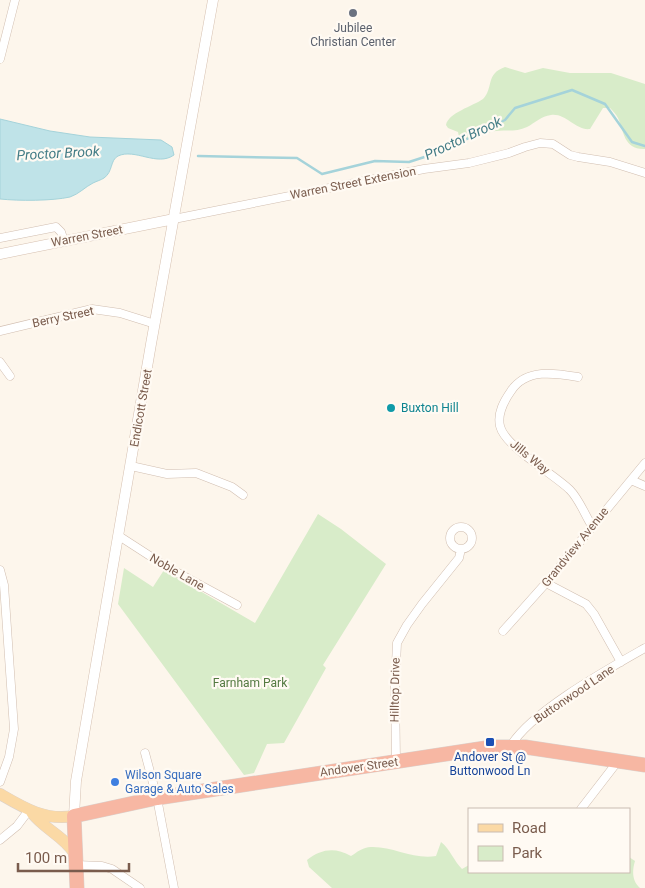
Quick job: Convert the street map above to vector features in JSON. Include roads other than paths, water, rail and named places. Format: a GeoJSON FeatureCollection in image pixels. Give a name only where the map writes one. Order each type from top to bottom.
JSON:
{"type":"FeatureCollection","features":[{"type":"Feature","properties":{"kind":"highway","name":"Andover Street"},"geometry":{"type":"LineString","coordinates":[[74,816],[210,789],[479,749],[510,747],[537,749],[645,764]]}},
{"type":"Feature","properties":{"kind":"highway"},"geometry":{"type":"LineString","coordinates":[[74,816],[77,888]]}},
{"type":"Feature","properties":{"kind":"main road"},"geometry":{"type":"LineString","coordinates":[[0,794],[30,811],[51,818],[74,816]]}},
{"type":"Feature","properties":{"kind":"main road"},"geometry":{"type":"LineString","coordinates":[[30,811],[44,826],[64,839],[75,860]]}},
{"type":"Feature","properties":{"kind":"street"},"geometry":{"type":"LineString","coordinates":[[0,59],[15,0]]}},
{"type":"Feature","properties":{"kind":"street","name":"Endicott Street"},"geometry":{"type":"LineString","coordinates":[[74,816],[77,780],[213,0]]}},
{"type":"Feature","properties":{"kind":"street","name":"Warren Street Extension"},"geometry":{"type":"LineString","coordinates":[[174,219],[407,172],[476,162],[540,143],[553,144],[561,150],[578,157],[610,162],[645,173]]}},
{"type":"Feature","properties":{"kind":"street","name":"Warren Street"},"geometry":{"type":"LineString","coordinates":[[0,254],[174,219]]}},
{"type":"Feature","properties":{"kind":"street"},"geometry":{"type":"LineString","coordinates":[[0,238],[56,227],[61,232],[64,241]]}},
{"type":"Feature","properties":{"kind":"street","name":"Berry Street"},"geometry":{"type":"LineString","coordinates":[[0,331],[92,309],[120,313],[155,324]]}},
{"type":"Feature","properties":{"kind":"street"},"geometry":{"type":"LineString","coordinates":[[0,362],[10,376]]}},
{"type":"Feature","properties":{"kind":"street","name":"Jills Way"},"geometry":{"type":"LineString","coordinates":[[578,377],[553,373],[530,376],[522,380],[516,384],[500,409],[500,427],[516,449],[546,470],[572,492],[592,526]]}},
{"type":"Feature","properties":{"kind":"street","name":"Grandview Avenue"},"geometry":{"type":"LineString","coordinates":[[503,631],[546,583],[645,463]]}},
{"type":"Feature","properties":{"kind":"street"},"geometry":{"type":"LineString","coordinates":[[131,466],[159,473],[196,473],[232,487],[243,495]]}},
{"type":"Feature","properties":{"kind":"street"},"geometry":{"type":"LineString","coordinates":[[631,480],[645,486]]}},
{"type":"Feature","properties":{"kind":"street","name":"Noble Lane"},"geometry":{"type":"LineString","coordinates":[[119,536],[167,567],[237,604]]}},
{"type":"Feature","properties":{"kind":"street","name":"Hilltop Drive"},"geometry":{"type":"LineString","coordinates":[[396,761],[394,716],[397,643],[407,625],[460,558],[461,549]]}},
{"type":"Feature","properties":{"kind":"street"},"geometry":{"type":"LineString","coordinates":[[0,570],[4,585],[14,729],[9,757],[0,782]]}},
{"type":"Feature","properties":{"kind":"street"},"geometry":{"type":"LineString","coordinates":[[546,583],[586,604],[594,614],[621,662]]}},
{"type":"Feature","properties":{"kind":"street","name":"Buttonwood Lane"},"geometry":{"type":"LineString","coordinates":[[510,747],[519,733],[561,700],[645,649]]}},
{"type":"Feature","properties":{"kind":"street"},"geometry":{"type":"LineString","coordinates":[[145,753],[157,798],[174,888]]}},
{"type":"Feature","properties":{"kind":"street"},"geometry":{"type":"LineString","coordinates":[[582,808],[618,760]]}},
{"type":"Feature","properties":{"kind":"street"},"geometry":{"type":"LineString","coordinates":[[0,840],[18,826],[30,811]]}},
{"type":"Feature","properties":{"kind":"street"},"geometry":{"type":"LineString","coordinates":[[75,860],[112,869],[140,888]]}},
{"type":"Feature","properties":{"kind":"water"},"geometry":{"type":"Polygon","coordinates":[[[0,119],[50,131],[90,137],[161,140],[172,147],[174,155],[160,159],[132,154],[118,156],[115,158],[109,173],[104,178],[70,197],[35,200],[0,199],[0,119]]]}},
{"type":"Feature","properties":{"kind":"waterway","name":"Proctor Brook"},"geometry":{"type":"LineString","coordinates":[[198,156],[297,158],[322,174],[375,161],[409,162],[443,151],[505,120],[515,108],[572,90],[605,104],[632,142],[645,146]]}},
{"type":"Feature","properties":{"kind":"place","name":"Jubilee Christian Center"},"geometry":{"type":"Point","coordinates":[353,13]}},
{"type":"Feature","properties":{"kind":"place","name":"Buxton Hill"},"geometry":{"type":"Point","coordinates":[391,408]}},
{"type":"Feature","properties":{"kind":"place","name":"Andover St @ Buttonwood Ln"},"geometry":{"type":"Point","coordinates":[490,742]}},
{"type":"Feature","properties":{"kind":"place","name":"Wilson Square Garage & Auto Sales"},"geometry":{"type":"Point","coordinates":[115,782]}},
{"type":"Feature","properties":{"kind":"park label","name":"Farnham Park"},"geometry":{"type":"Point","coordinates":[250,683]}}]}
